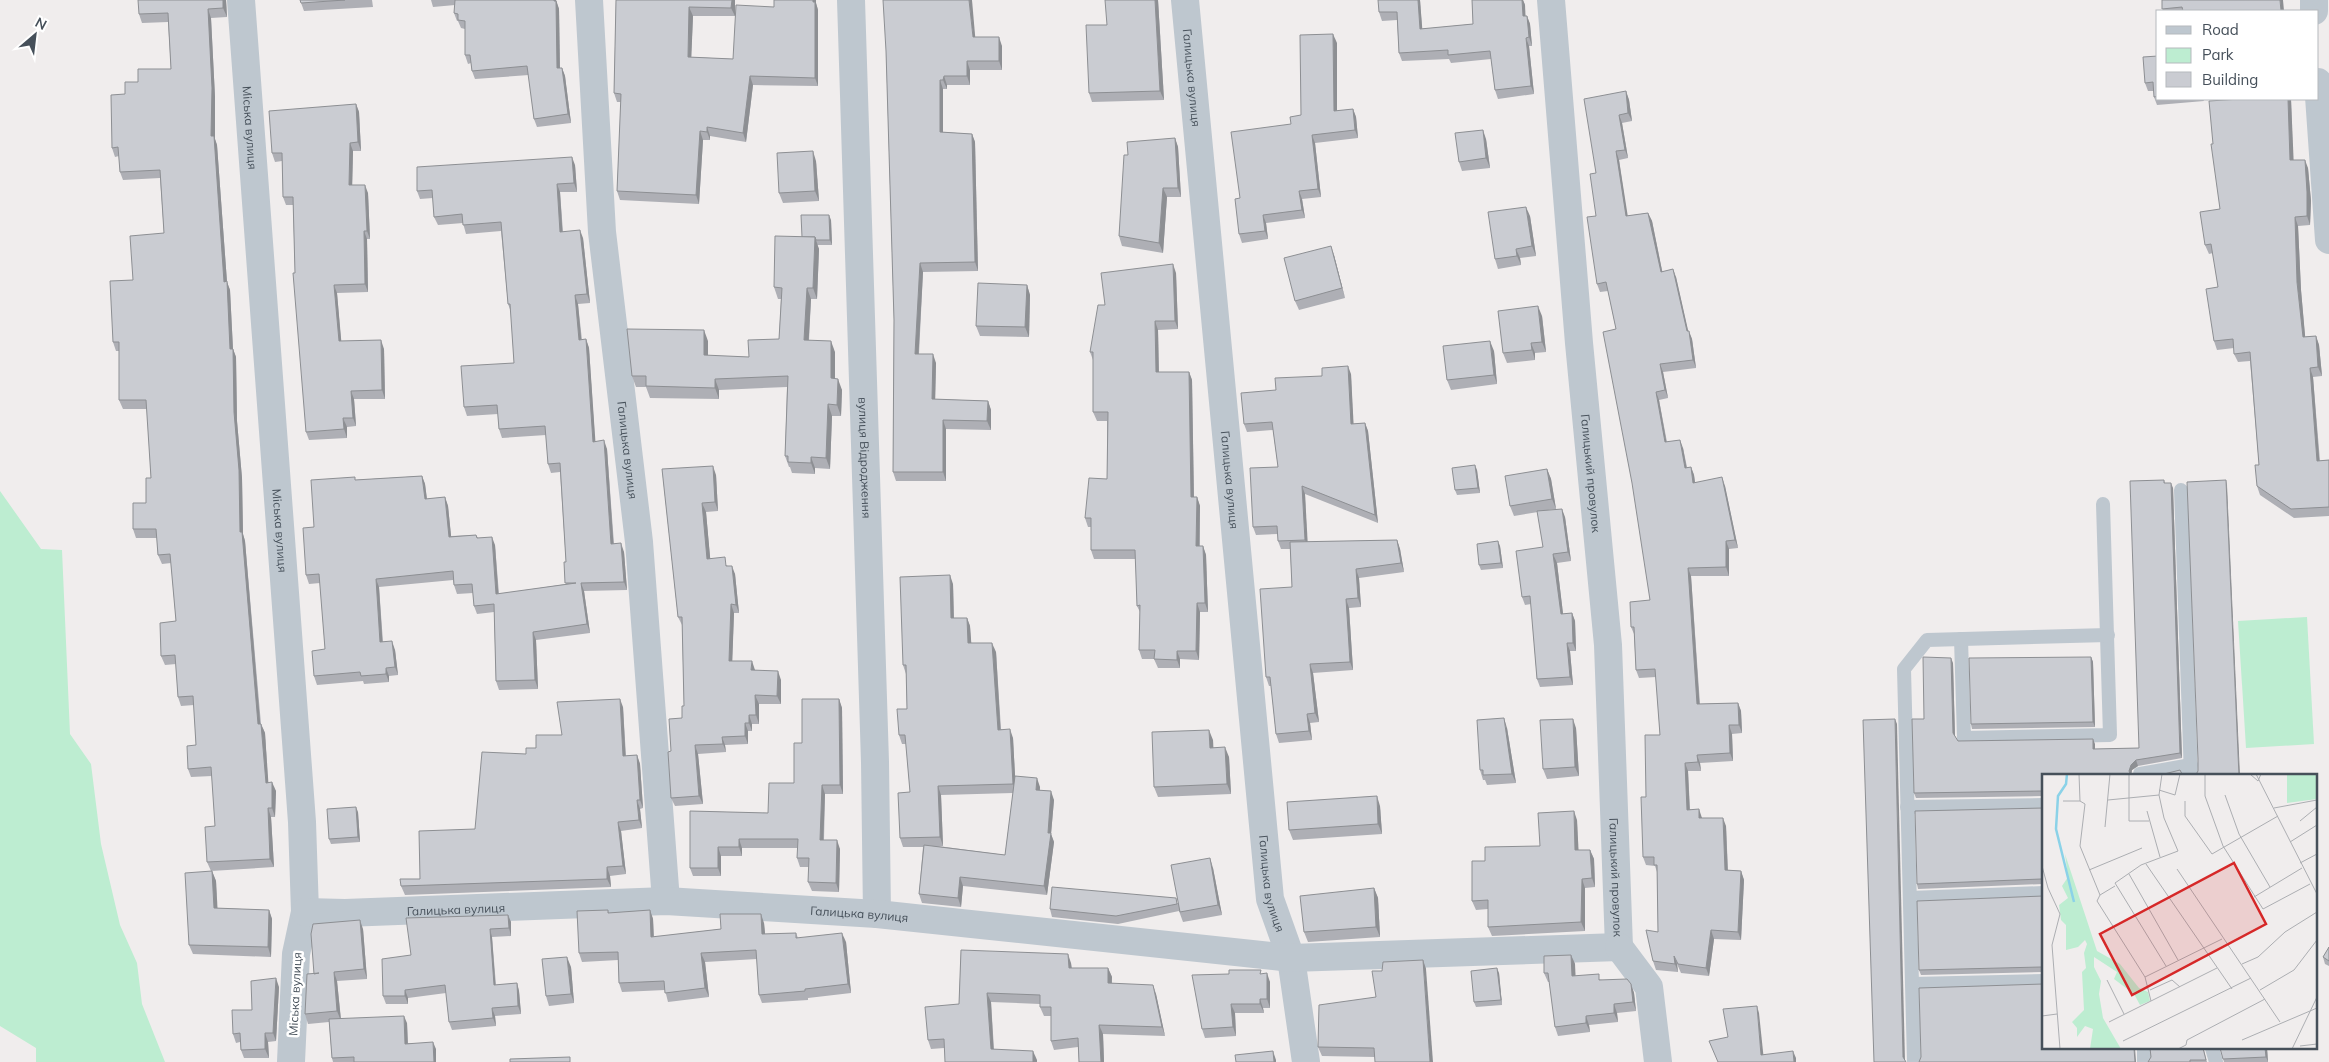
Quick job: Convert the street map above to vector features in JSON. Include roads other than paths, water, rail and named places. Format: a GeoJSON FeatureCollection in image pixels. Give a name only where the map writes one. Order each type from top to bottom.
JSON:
{"type":"FeatureCollection","features":[{"type":"Feature","properties":{"kind":"street","name":"Міська вулиця"},"geometry":{"type":"LineString","coordinates":[[242,0],[302,822],[305,912],[296,954],[291,1062]]}},
{"type":"Feature","properties":{"kind":"street","name":"Галицька вулиця"},"geometry":{"type":"LineString","coordinates":[[589,0],[602,232],[639,542],[666,901]]}},
{"type":"Feature","properties":{"kind":"street","name":"вулиця Відродження"},"geometry":{"type":"LineString","coordinates":[[851,0],[875,752],[877,914]]}},
{"type":"Feature","properties":{"kind":"street","name":"Галицька вулиця"},"geometry":{"type":"LineString","coordinates":[[1185,0],[1270,899],[1291,958],[1306,1062]]}},
{"type":"Feature","properties":{"kind":"street","name":"Галицький провулок"},"geometry":{"type":"LineString","coordinates":[[1551,0],[1579,343],[1608,646],[1619,947]]}},
{"type":"Feature","properties":{"kind":"street"},"geometry":{"type":"LineString","coordinates":[[2319,96],[2329,240]]}},
{"type":"Feature","properties":{"kind":"street","name":"Галицька вулиця"},"geometry":{"type":"LineString","coordinates":[[305,912],[345,913],[666,901],[877,914],[1291,958],[1619,947]]}},
{"type":"Feature","properties":{"kind":"street"},"geometry":{"type":"LineString","coordinates":[[1619,947],[1649,987],[1658,1062]]}},
{"type":"Feature","properties":{"kind":"lane"},"geometry":{"type":"LineString","coordinates":[[2140,774],[2191,770],[2181,490]]}},
{"type":"Feature","properties":{"kind":"lane"},"geometry":{"type":"LineString","coordinates":[[1961,639],[1964,738],[2110,735],[2103,504]]}},
{"type":"Feature","properties":{"kind":"lane"},"geometry":{"type":"LineString","coordinates":[[1914,1062],[1904,669],[1927,640],[2108,635]]}},
{"type":"Feature","properties":{"kind":"lane"},"geometry":{"type":"LineString","coordinates":[[1907,806],[2042,805]]}},
{"type":"Feature","properties":{"kind":"lane"},"geometry":{"type":"LineString","coordinates":[[1910,898],[2042,893]]}},
{"type":"Feature","properties":{"kind":"lane"},"geometry":{"type":"LineString","coordinates":[[1912,984],[2042,981]]}}]}
